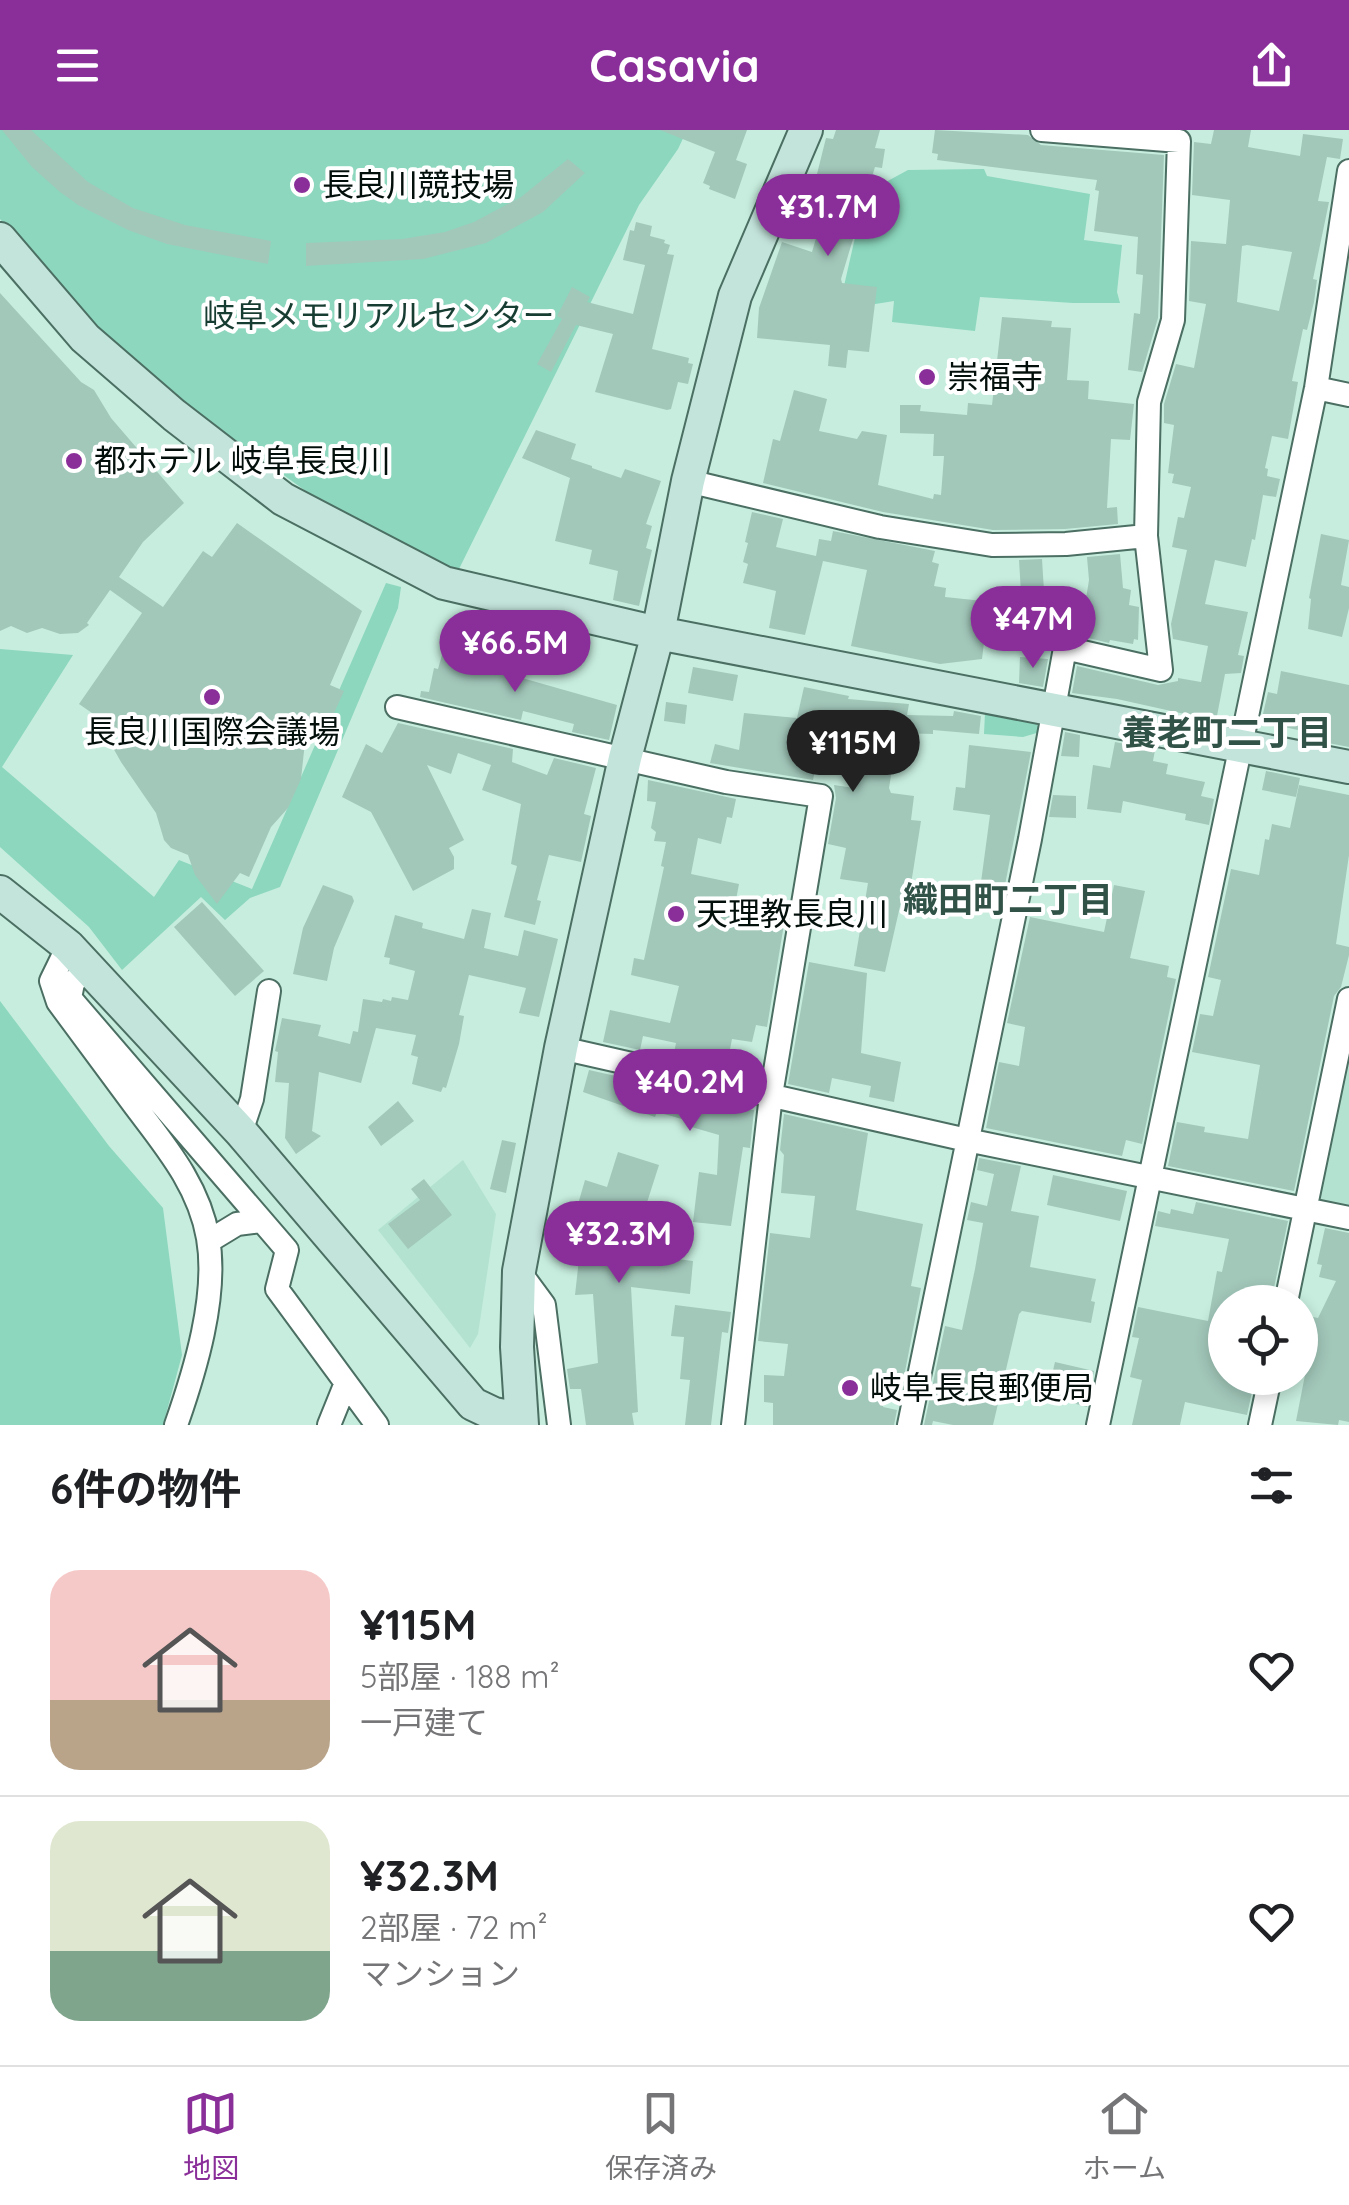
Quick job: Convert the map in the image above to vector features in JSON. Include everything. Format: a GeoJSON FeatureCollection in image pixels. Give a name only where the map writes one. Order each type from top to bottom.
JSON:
{"type":"FeatureCollection","features":[{"type":"Feature","properties":{"kind":"street"},"geometry":{"type":"LineString","coordinates":[[0,892],[77,956],[241,1132],[473,1404],[521,1422],[516,1347],[519,1271],[561,1048],[625,758],[658,632],[688,480],[736,296],[806,130]]}},
{"type":"Feature","properties":{"kind":"street"},"geometry":{"type":"LineString","coordinates":[[909,1425],[1030,839],[1065,648],[1162,670],[1146,536],[1149,402],[1173,320],[1179,141],[1042,130]]}},
{"type":"Feature","properties":{"kind":"street"},"geometry":{"type":"LineString","coordinates":[[1098,1425],[1316,388],[1349,171]]}},
{"type":"Feature","properties":{"kind":"street"},"geometry":{"type":"LineString","coordinates":[[0,239],[85,338],[174,415],[283,499],[444,583],[658,632],[1349,767]]}},
{"type":"Feature","properties":{"kind":"street"},"geometry":{"type":"LineString","coordinates":[[1316,388],[1349,395]]}},
{"type":"Feature","properties":{"kind":"street"},"geometry":{"type":"LineString","coordinates":[[688,480],[880,527],[992,545],[1066,544],[1146,536]]}},
{"type":"Feature","properties":{"kind":"street"},"geometry":{"type":"LineString","coordinates":[[397,707],[726,782],[821,796],[771,1095],[733,1425]]}},
{"type":"Feature","properties":{"kind":"street"},"geometry":{"type":"LineString","coordinates":[[77,956],[70,998],[287,1250],[277,1288],[377,1425]]}},
{"type":"Feature","properties":{"kind":"street"},"geometry":{"type":"LineString","coordinates":[[77,956],[51,981],[58,1002],[180,1166],[197,1197],[208,1240],[207,1302],[190,1385],[176,1425]]}},
{"type":"Feature","properties":{"kind":"street"},"geometry":{"type":"LineString","coordinates":[[241,1132],[252,1099],[269,990]]}},
{"type":"Feature","properties":{"kind":"street"},"geometry":{"type":"LineString","coordinates":[[1289,1285],[1349,1000]]}},
{"type":"Feature","properties":{"kind":"street"},"geometry":{"type":"LineString","coordinates":[[561,1048],[967,1140],[1349,1218]]}},
{"type":"Feature","properties":{"kind":"street"},"geometry":{"type":"LineString","coordinates":[[208,1240],[237,1224],[262,1221]]}},
{"type":"Feature","properties":{"kind":"street"},"geometry":{"type":"LineString","coordinates":[[519,1271],[544,1304],[559,1425]]}},
{"type":"Feature","properties":{"kind":"street"},"geometry":{"type":"LineString","coordinates":[[330,1425],[346,1383]]}},
{"type":"Feature","properties":{"kind":"street"},"geometry":{"type":"LineString","coordinates":[[1260,1425],[1266,1395]]}},
{"type":"Feature","properties":{"kind":"shaded area"},"geometry":{"type":"Polygon","coordinates":[[[1349,1048],[1349,1208],[1321,1203],[1317,1198],[1349,1048]]]}},
{"type":"Feature","properties":{"kind":"shaded area"},"geometry":{"type":"Polygon","coordinates":[[[463,1160],[496,1214],[478,1334],[470,1348],[378,1230],[463,1160]]]}},
{"type":"Feature","properties":{"kind":"green space","name":"岐阜メモリアルセンター"},"geometry":{"type":"Polygon","coordinates":[[[0,130],[687,130],[639,205],[458,571],[336,513],[96,339],[0,219],[0,130]]]}},
{"type":"Feature","properties":{"kind":"green space"},"geometry":{"type":"Polygon","coordinates":[[[984,169],[987,176],[1090,194],[1084,240],[1122,245],[1117,292],[1120,303],[980,297],[975,331],[892,322],[894,301],[869,305],[844,286],[867,185],[884,183],[908,170],[984,169]]]}},
{"type":"Feature","properties":{"kind":"green space"},"geometry":{"type":"Polygon","coordinates":[[[386,583],[401,587],[398,608],[280,887],[250,898],[225,920],[201,897],[122,970],[89,927],[0,847],[0,649],[73,655],[2,767],[154,897],[179,860],[252,889],[386,583]]]}},
{"type":"Feature","properties":{"kind":"green space"},"geometry":{"type":"Polygon","coordinates":[[[985,713],[1014,716],[1037,724],[1040,732],[1023,737],[984,734],[985,713]]]}},
{"type":"Feature","properties":{"kind":"green space"},"geometry":{"type":"Polygon","coordinates":[[[0,1001],[109,1146],[163,1208],[182,1355],[163,1425],[0,1425],[0,1001]]]}},
{"type":"Feature","properties":{"kind":"building"},"geometry":{"type":"Polygon","coordinates":[[[2,130],[31,130],[88,182],[133,208],[185,225],[271,241],[268,264],[167,244],[78,205],[32,167],[2,130]]]}},
{"type":"Feature","properties":{"kind":"building"},"geometry":{"type":"Polygon","coordinates":[[[660,130],[747,130],[736,160],[747,164],[735,199],[703,183],[715,152],[660,130]]]}},
{"type":"Feature","properties":{"kind":"building"},"geometry":{"type":"Polygon","coordinates":[[[836,130],[880,130],[875,148],[885,149],[882,168],[875,167],[868,190],[860,238],[853,239],[841,279],[842,283],[877,287],[869,352],[848,350],[846,368],[828,366],[830,345],[757,338],[759,308],[782,242],[812,252],[826,205],[814,202],[820,179],[816,178],[826,138],[833,139],[836,130]]]}},
{"type":"Feature","properties":{"kind":"building"},"geometry":{"type":"Polygon","coordinates":[[[935,130],[1028,135],[1041,145],[1164,155],[1158,318],[1142,372],[1128,370],[1134,313],[1140,314],[1143,275],[1136,274],[1138,237],[1094,231],[1097,180],[937,160],[938,154],[932,153],[935,130]]]}},
{"type":"Feature","properties":{"kind":"building"},"geometry":{"type":"Polygon","coordinates":[[[1214,130],[1251,130],[1248,147],[1300,156],[1303,134],[1343,139],[1340,159],[1327,157],[1318,201],[1329,202],[1313,279],[1317,280],[1314,302],[1307,330],[1303,329],[1292,381],[1298,382],[1288,439],[1272,436],[1265,468],[1267,476],[1280,479],[1276,497],[1263,495],[1246,567],[1215,560],[1205,604],[1248,612],[1238,655],[1244,656],[1241,673],[1225,674],[1216,721],[1072,693],[1077,666],[1158,685],[1178,678],[1201,682],[1208,646],[1173,639],[1171,624],[1187,550],[1172,547],[1178,517],[1184,518],[1191,487],[1172,483],[1174,474],[1168,473],[1174,425],[1164,423],[1164,404],[1176,364],[1194,368],[1206,304],[1189,301],[1191,241],[1226,244],[1230,200],[1192,195],[1194,142],[1211,144],[1214,130]],[[1242,246],[1237,302],[1279,311],[1292,252],[1242,246]]]}},
{"type":"Feature","properties":{"kind":"building"},"geometry":{"type":"Polygon","coordinates":[[[568,159],[585,173],[543,212],[486,243],[423,259],[306,266],[306,243],[402,239],[445,232],[474,222],[521,197],[568,159]]]}},
{"type":"Feature","properties":{"kind":"building"},"geometry":{"type":"Polygon","coordinates":[[[636,222],[652,226],[650,236],[665,240],[670,245],[667,254],[674,255],[652,349],[689,358],[688,363],[693,364],[688,384],[678,382],[671,409],[667,410],[595,392],[613,334],[576,325],[551,372],[537,364],[562,319],[557,316],[572,287],[590,297],[587,302],[633,314],[645,265],[623,260],[630,230],[634,231],[636,222]]]}},
{"type":"Feature","properties":{"kind":"building"},"geometry":{"type":"Polygon","coordinates":[[[0,293],[81,382],[94,390],[111,418],[184,503],[143,542],[119,577],[163,607],[203,551],[212,557],[237,523],[362,611],[330,685],[344,691],[322,740],[306,733],[301,779],[288,808],[271,827],[249,877],[240,873],[217,904],[195,875],[188,855],[171,848],[164,840],[156,813],[112,746],[128,738],[79,704],[142,613],[110,590],[89,625],[78,633],[60,634],[42,628],[27,633],[11,626],[0,631],[0,293]]]}},
{"type":"Feature","properties":{"kind":"building"},"geometry":{"type":"Polygon","coordinates":[[[1002,317],[1052,321],[1051,327],[1071,328],[1067,380],[1089,381],[1088,399],[1134,404],[1130,440],[1111,439],[1107,508],[1117,507],[1118,524],[993,530],[883,512],[763,483],[773,439],[780,441],[794,390],[827,399],[819,431],[857,439],[862,431],[887,435],[878,485],[933,499],[934,494],[941,495],[944,456],[933,456],[934,434],[900,433],[900,405],[921,405],[920,411],[967,415],[968,403],[992,405],[1002,317]]]}},
{"type":"Feature","properties":{"kind":"building"},"geometry":{"type":"Polygon","coordinates":[[[536,430],[576,444],[571,459],[592,468],[621,478],[625,469],[661,481],[646,524],[652,526],[646,548],[652,550],[639,606],[613,600],[618,571],[589,564],[592,550],[555,541],[570,478],[522,458],[536,430]]]}},
{"type":"Feature","properties":{"kind":"building"},"geometry":{"type":"Polygon","coordinates":[[[752,512],[783,519],[776,547],[816,556],[819,539],[831,541],[833,531],[935,551],[932,562],[939,564],[934,586],[946,588],[945,597],[983,601],[980,625],[986,626],[982,659],[940,664],[851,646],[867,570],[823,561],[805,635],[769,628],[776,591],[743,583],[748,564],[743,562],[748,543],[745,542],[752,512]]]}},
{"type":"Feature","properties":{"kind":"building"},"geometry":{"type":"Polygon","coordinates":[[[1321,534],[1349,540],[1341,585],[1349,587],[1349,608],[1342,637],[1308,629],[1309,598],[1321,534]]]}},
{"type":"Feature","properties":{"kind":"building"},"geometry":{"type":"Polygon","coordinates":[[[1120,554],[1123,588],[1131,590],[1129,605],[1139,607],[1138,640],[1134,639],[1133,644],[1110,640],[1109,643],[1080,636],[1089,580],[1087,557],[1120,554]]]}},
{"type":"Feature","properties":{"kind":"building"},"geometry":{"type":"Polygon","coordinates":[[[1042,559],[1044,591],[1021,593],[1019,560],[1042,559]]]}},
{"type":"Feature","properties":{"kind":"building"},"geometry":{"type":"Polygon","coordinates":[[[454,640],[472,644],[467,661],[473,664],[617,705],[609,740],[572,732],[574,724],[523,711],[521,720],[420,697],[421,691],[429,692],[434,668],[438,669],[442,655],[449,657],[454,640]]]}},
{"type":"Feature","properties":{"kind":"building"},"geometry":{"type":"Polygon","coordinates":[[[1020,657],[1048,659],[1043,687],[1019,683],[1020,657]]]}},
{"type":"Feature","properties":{"kind":"building"},"geometry":{"type":"Polygon","coordinates":[[[693,667],[738,675],[733,701],[688,693],[693,667]]]}},
{"type":"Feature","properties":{"kind":"building"},"geometry":{"type":"Polygon","coordinates":[[[1281,671],[1349,685],[1349,747],[1328,743],[1329,737],[1271,724],[1273,716],[1263,714],[1268,692],[1277,694],[1281,671]]]}},
{"type":"Feature","properties":{"kind":"building"},"geometry":{"type":"Polygon","coordinates":[[[804,687],[849,696],[848,699],[909,704],[907,715],[953,716],[954,711],[981,716],[979,734],[933,730],[933,734],[898,733],[889,788],[891,793],[914,796],[911,820],[921,821],[908,903],[901,902],[885,972],[854,966],[868,883],[840,879],[846,848],[828,844],[836,798],[834,785],[854,788],[857,770],[862,771],[869,729],[834,724],[830,752],[819,750],[813,780],[710,763],[715,744],[739,750],[744,713],[797,718],[804,687]]]}},
{"type":"Feature","properties":{"kind":"building"},"geometry":{"type":"Polygon","coordinates":[[[666,702],[687,705],[685,724],[664,721],[666,702]]]}},
{"type":"Feature","properties":{"kind":"building"},"geometry":{"type":"Polygon","coordinates":[[[398,723],[513,749],[512,762],[547,775],[554,758],[596,768],[584,814],[591,816],[581,862],[549,855],[535,925],[504,917],[517,866],[511,864],[521,804],[482,790],[491,765],[458,753],[451,774],[427,765],[464,840],[449,848],[454,869],[413,891],[371,812],[342,797],[366,744],[382,753],[398,723]]]}},
{"type":"Feature","properties":{"kind":"building"},"geometry":{"type":"Polygon","coordinates":[[[1065,732],[1080,735],[1079,757],[1061,756],[1065,732]]]}},
{"type":"Feature","properties":{"kind":"building"},"geometry":{"type":"Polygon","coordinates":[[[1115,742],[1155,750],[1153,761],[1168,764],[1166,774],[1205,782],[1201,796],[1214,799],[1209,825],[1185,820],[1186,814],[1123,801],[1121,813],[1087,809],[1093,765],[1110,768],[1115,742]]]}},
{"type":"Feature","properties":{"kind":"building"},"geometry":{"type":"Polygon","coordinates":[[[969,745],[1031,752],[1004,890],[981,882],[990,815],[953,810],[956,787],[965,788],[969,745]]]}},
{"type":"Feature","properties":{"kind":"building"},"geometry":{"type":"Polygon","coordinates":[[[1266,771],[1300,778],[1296,797],[1262,790],[1266,771]]]}},
{"type":"Feature","properties":{"kind":"building"},"geometry":{"type":"Polygon","coordinates":[[[648,780],[736,799],[721,844],[698,838],[691,874],[739,884],[735,905],[768,911],[769,904],[787,906],[767,1027],[756,1025],[752,1042],[732,1039],[726,1070],[673,1058],[676,1043],[643,1036],[640,1050],[603,1042],[610,1010],[670,1023],[679,986],[631,975],[634,958],[644,960],[664,867],[661,866],[666,842],[654,841],[656,832],[651,828],[656,802],[647,801],[648,780]]]}},
{"type":"Feature","properties":{"kind":"building"},"geometry":{"type":"Polygon","coordinates":[[[1299,785],[1349,795],[1349,855],[1336,944],[1349,947],[1349,955],[1341,987],[1334,996],[1294,1191],[1168,1166],[1177,1122],[1205,1127],[1204,1132],[1248,1139],[1260,1065],[1192,1052],[1200,1014],[1213,1016],[1221,980],[1208,977],[1231,869],[1259,875],[1265,839],[1269,840],[1272,824],[1290,828],[1299,785]]]}},
{"type":"Feature","properties":{"kind":"building"},"geometry":{"type":"Polygon","coordinates":[[[1053,795],[1076,796],[1076,818],[1049,817],[1053,795]]]}},
{"type":"Feature","properties":{"kind":"building"},"geometry":{"type":"Polygon","coordinates":[[[323,885],[352,896],[354,901],[334,948],[327,981],[293,974],[303,928],[323,885]]]}},
{"type":"Feature","properties":{"kind":"building"},"geometry":{"type":"Polygon","coordinates":[[[1114,885],[1145,891],[1130,958],[1169,966],[1167,977],[1176,979],[1142,1144],[1126,1140],[1122,1156],[986,1128],[999,1062],[1019,1066],[1025,1027],[1007,1023],[1030,917],[1104,932],[1114,885]]]}},
{"type":"Feature","properties":{"kind":"building"},"geometry":{"type":"Polygon","coordinates":[[[202,902],[264,971],[235,996],[174,927],[202,902]]]}},
{"type":"Feature","properties":{"kind":"building"},"geometry":{"type":"Polygon","coordinates":[[[472,909],[491,913],[484,948],[518,956],[524,930],[558,939],[539,1017],[519,1013],[526,988],[469,975],[459,1015],[464,1016],[459,1044],[446,1088],[441,1092],[412,1084],[418,1057],[411,1055],[416,1035],[376,1028],[361,1083],[319,1072],[312,1131],[321,1136],[296,1154],[285,1138],[289,1083],[275,1082],[275,1051],[282,1018],[321,1025],[318,1036],[350,1044],[353,1031],[358,1032],[363,999],[408,1000],[415,971],[389,964],[390,958],[384,957],[395,915],[423,923],[422,928],[464,939],[472,909]]]}},
{"type":"Feature","properties":{"kind":"building"},"geometry":{"type":"Polygon","coordinates":[[[809,962],[867,973],[861,1053],[901,1062],[894,1102],[869,1097],[871,1086],[832,1078],[829,1093],[788,1084],[809,962]]]}},
{"type":"Feature","properties":{"kind":"building"},"geometry":{"type":"Polygon","coordinates":[[[589,1070],[723,1100],[721,1107],[754,1110],[750,1148],[743,1147],[731,1226],[693,1222],[699,1172],[717,1175],[719,1135],[688,1126],[689,1121],[657,1112],[655,1117],[583,1092],[589,1070]]]}},
{"type":"Feature","properties":{"kind":"building"},"geometry":{"type":"Polygon","coordinates":[[[398,1101],[414,1121],[381,1146],[368,1127],[398,1101]]]}},
{"type":"Feature","properties":{"kind":"building"},"geometry":{"type":"Polygon","coordinates":[[[784,1114],[868,1133],[856,1210],[923,1224],[911,1286],[921,1288],[904,1377],[889,1374],[883,1407],[897,1410],[894,1425],[773,1425],[773,1403],[764,1402],[764,1375],[784,1376],[788,1344],[758,1341],[770,1233],[810,1238],[815,1196],[781,1193],[784,1114]]]}},
{"type":"Feature","properties":{"kind":"building"},"geometry":{"type":"Polygon","coordinates":[[[502,1140],[516,1143],[506,1193],[490,1189],[502,1140]]]}},
{"type":"Feature","properties":{"kind":"building"},"geometry":{"type":"Polygon","coordinates":[[[618,1152],[659,1165],[635,1240],[640,1241],[639,1245],[678,1248],[677,1259],[693,1261],[690,1294],[631,1287],[638,1412],[632,1413],[634,1425],[586,1425],[581,1389],[570,1389],[567,1369],[598,1363],[593,1294],[575,1295],[584,1214],[576,1211],[585,1180],[607,1187],[618,1152]]]}},
{"type":"Feature","properties":{"kind":"building"},"geometry":{"type":"Polygon","coordinates":[[[979,1158],[1021,1166],[1011,1211],[1039,1216],[1030,1267],[1096,1279],[1091,1323],[1022,1311],[993,1425],[933,1421],[932,1425],[924,1425],[945,1326],[962,1330],[975,1269],[983,1223],[967,1220],[971,1202],[987,1206],[994,1174],[977,1170],[979,1158]]]}},
{"type":"Feature","properties":{"kind":"building"},"geometry":{"type":"Polygon","coordinates":[[[1053,1175],[1127,1191],[1120,1221],[1047,1205],[1053,1175]]]}},
{"type":"Feature","properties":{"kind":"building"},"geometry":{"type":"Polygon","coordinates":[[[424,1179],[452,1215],[408,1249],[388,1224],[420,1200],[411,1189],[424,1179]]]}},
{"type":"Feature","properties":{"kind":"building"},"geometry":{"type":"Polygon","coordinates":[[[1196,1202],[1288,1221],[1275,1285],[1214,1285],[1217,1271],[1222,1272],[1229,1239],[1155,1226],[1158,1211],[1170,1214],[1171,1209],[1193,1214],[1196,1202]]]}},
{"type":"Feature","properties":{"kind":"building"},"geometry":{"type":"Polygon","coordinates":[[[1325,1228],[1349,1233],[1349,1422],[1339,1420],[1338,1425],[1296,1421],[1301,1395],[1318,1395],[1318,1318],[1336,1281],[1319,1277],[1322,1265],[1317,1264],[1325,1228]]]}},
{"type":"Feature","properties":{"kind":"building"},"geometry":{"type":"Polygon","coordinates":[[[675,1305],[731,1312],[728,1333],[722,1332],[711,1425],[685,1425],[690,1380],[680,1379],[684,1337],[671,1336],[675,1305]]]}},
{"type":"Feature","properties":{"kind":"building"},"geometry":{"type":"Polygon","coordinates":[[[1138,1307],[1208,1321],[1208,1395],[1251,1395],[1247,1415],[1185,1402],[1180,1425],[1132,1425],[1142,1380],[1130,1377],[1139,1338],[1132,1337],[1138,1307]]]}},
{"type":"Feature","properties":{"kind":"building"},"geometry":{"type":"Polygon","coordinates":[[[1055,1362],[1094,1371],[1087,1407],[1047,1396],[1055,1362]]]}},
{"type":"Feature","properties":{"kind":"place","name":"長良川競技場"},"geometry":{"type":"Point","coordinates":[302,185]}},
{"type":"Feature","properties":{"kind":"place","name":"崇福寺"},"geometry":{"type":"Point","coordinates":[927,377]}},
{"type":"Feature","properties":{"kind":"place","name":"都ホテル 岐阜長良川"},"geometry":{"type":"Point","coordinates":[74,461]}},
{"type":"Feature","properties":{"kind":"place","name":"長良川国際会議場"},"geometry":{"type":"Point","coordinates":[212,697]}},
{"type":"Feature","properties":{"kind":"place","name":"天理教長良川"},"geometry":{"type":"Point","coordinates":[676,914]}},
{"type":"Feature","properties":{"kind":"place","name":"岐阜長良郵便局"},"geometry":{"type":"Point","coordinates":[850,1388]}},
{"type":"Feature","properties":{"kind":"district","name":"養老町二丁目"},"geometry":{"type":"Point","coordinates":[1227,733]}},
{"type":"Feature","properties":{"kind":"district","name":"織田町二丁目"},"geometry":{"type":"Point","coordinates":[1008,900]}}]}
